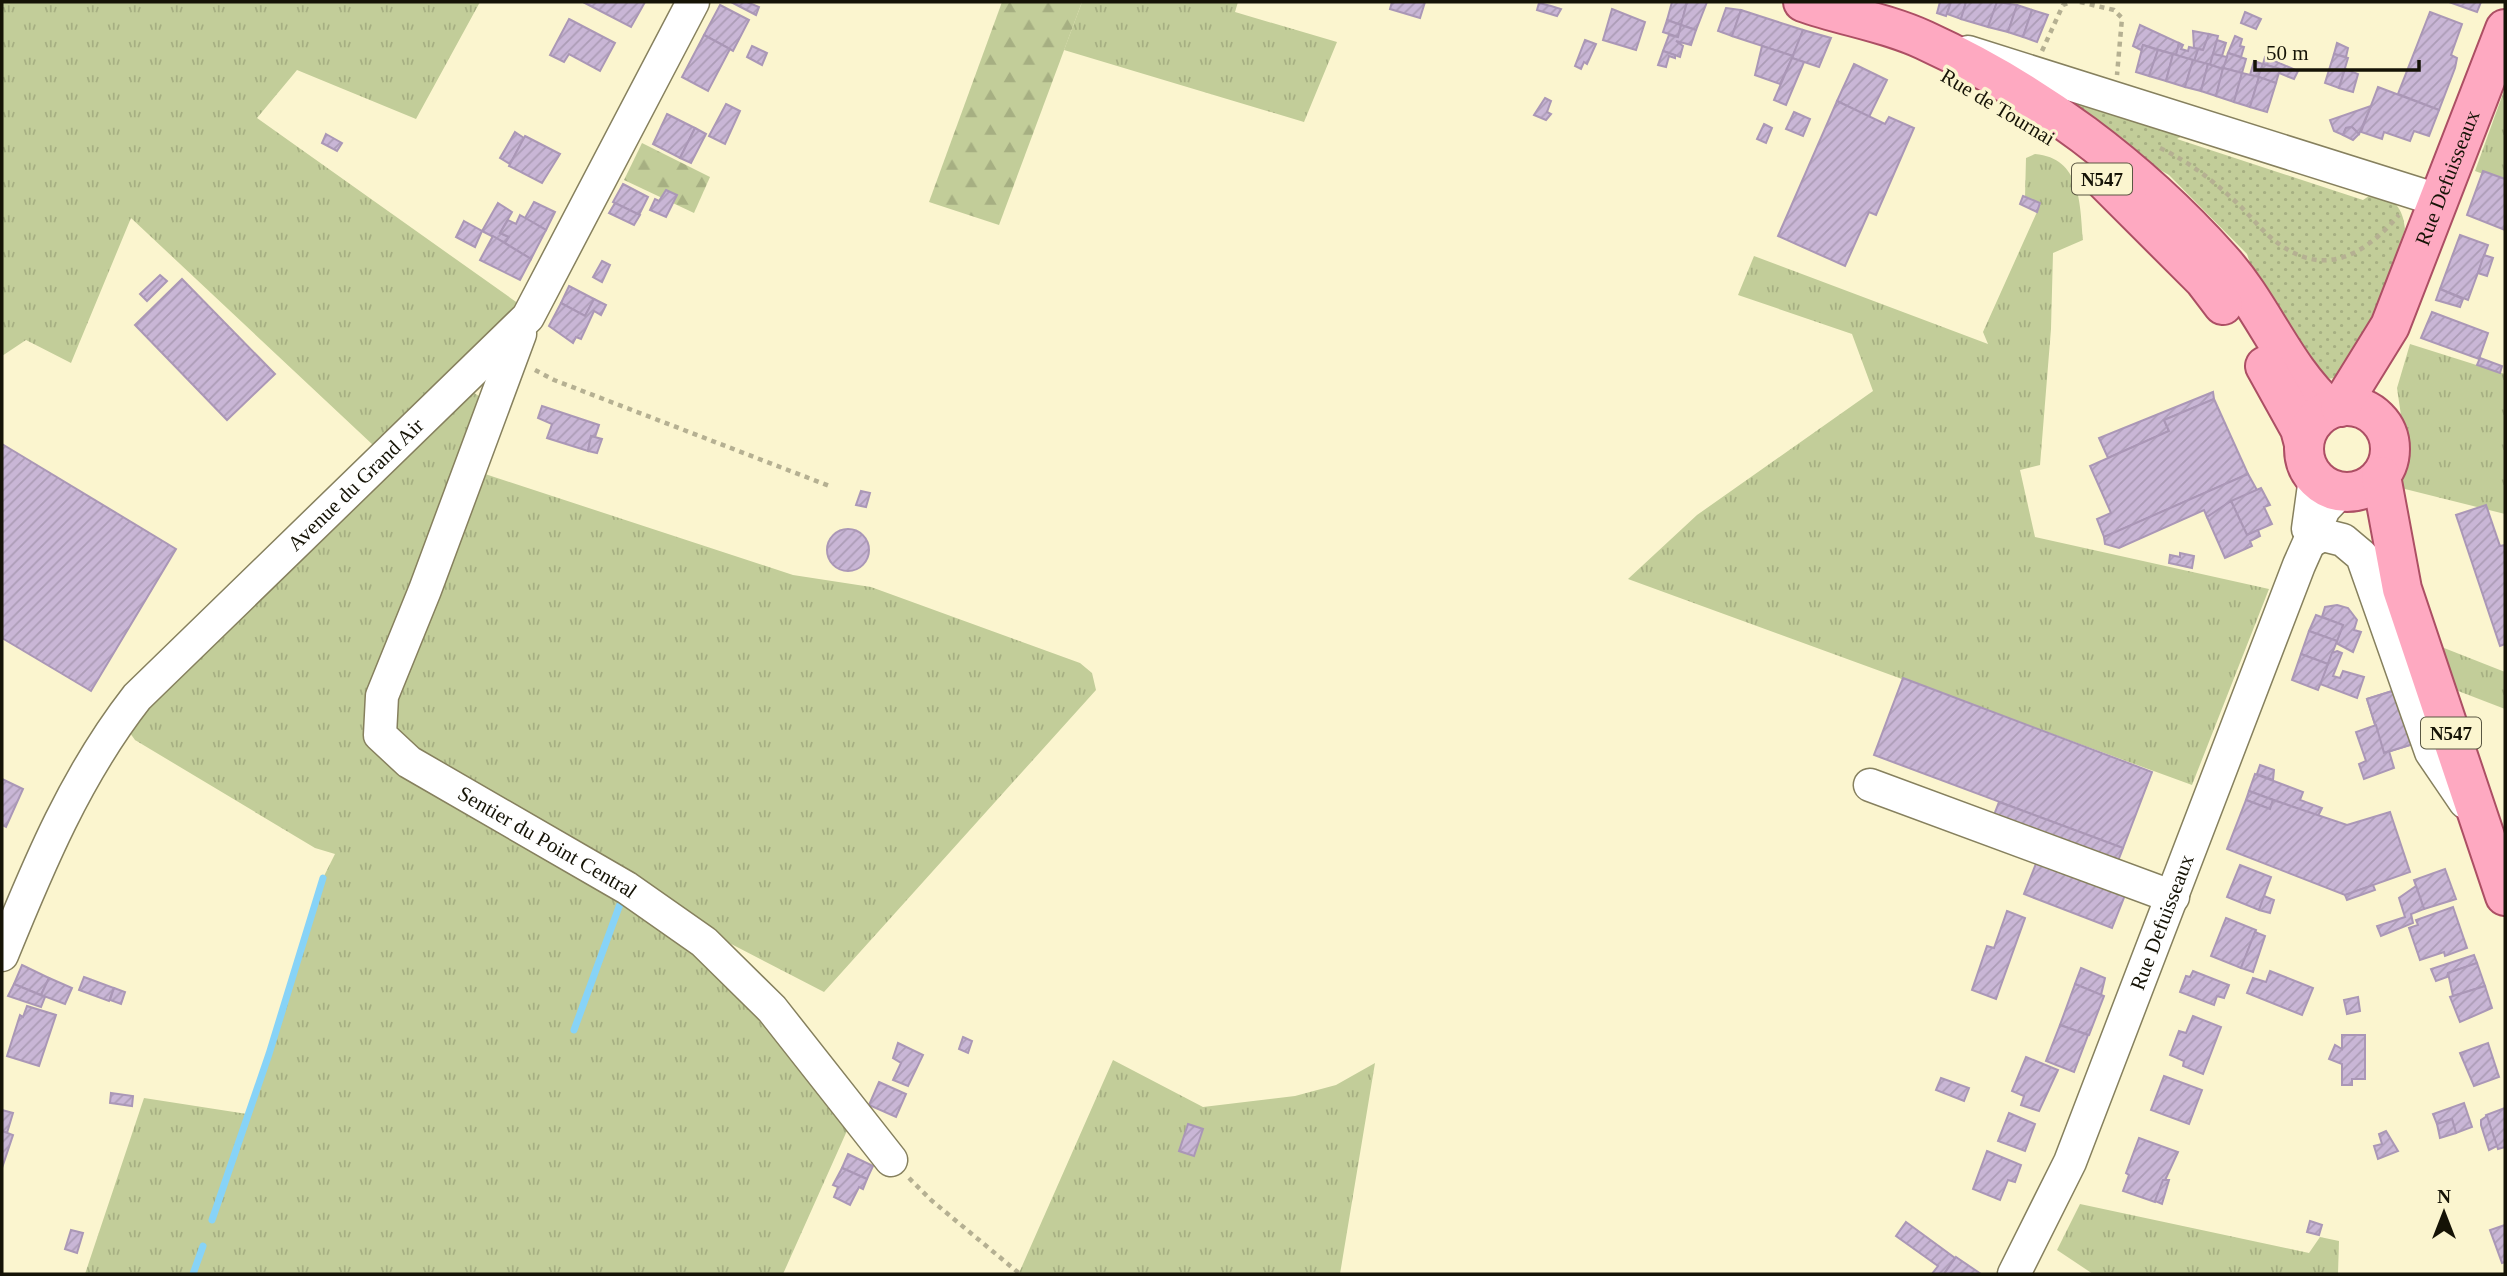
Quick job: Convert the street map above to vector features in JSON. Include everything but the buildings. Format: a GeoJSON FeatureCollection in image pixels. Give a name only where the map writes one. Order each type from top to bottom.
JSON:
{"type":"FeatureCollection","features":[{"type":"Feature","properties":{"kind":"main road","name":"Rue de Tournai"},"geometry":{"type":"LineString","coordinates":[[1808,4],[1849,13],[1923,39],[1973,64],[2109,169],[2204,279],[2235,320],[2337,477]]}},
{"type":"Feature","properties":{"kind":"main road","name":"Rue de Tournai"},"geometry":{"type":"LineString","coordinates":[[1808,4],[1840,26],[1908,54],[2020,117],[2069,151],[2109,169],[2136,174],[2199,236],[2240,284],[2298,377],[2311,393],[2335,408]]}},
{"type":"Feature","properties":{"kind":"main road","name":"Rue Defuisseaux"},"geometry":{"type":"LineString","coordinates":[[2390,326],[2335,408],[2312,423],[2337,477],[2390,453],[2379,405],[2379,375],[2390,326],[2429,197],[2505,29]]}},
{"type":"Feature","properties":{"kind":"main road"},"geometry":{"type":"LineString","coordinates":[[2335,408],[2356,407],[2368,411],[2385,429]]}},
{"type":"Feature","properties":{"kind":"main road","name":"N547"},"geometry":{"type":"LineString","coordinates":[[2337,477],[2365,510],[2394,557],[2505,896]]}},
{"type":"Feature","properties":{"kind":"street","name":"Avenue du Grand Air"},"geometry":{"type":"LineString","coordinates":[[2,955],[56,827],[80,780],[107,735],[136,697],[528,317],[693,2]]}},
{"type":"Feature","properties":{"kind":"street","name":"Rue de Tournai"},"geometry":{"type":"LineString","coordinates":[[1923,39],[2036,71],[2429,197]]}},
{"type":"Feature","properties":{"kind":"street","name":"Sentier du Point Central"},"geometry":{"type":"LineString","coordinates":[[528,317],[511,353],[425,590],[382,696],[380,735],[410,762],[627,888],[704,942],[772,1009],[891,1160]]}},
{"type":"Feature","properties":{"kind":"street","name":"Rue Defuisseaux"},"geometry":{"type":"LineString","coordinates":[[2014,1274],[2070,1162],[2173,898],[2305,553],[2314,504],[2337,477]]}},
{"type":"Feature","properties":{"kind":"street"},"geometry":{"type":"LineString","coordinates":[[2305,553],[2323,535],[2343,540],[2362,556],[2431,752],[2482,828]]}},
{"type":"Feature","properties":{"kind":"street"},"geometry":{"type":"LineString","coordinates":[[1870,785],[2173,898]]}},
{"type":"Feature","properties":{"kind":"path"},"geometry":{"type":"LineString","coordinates":[[2036,71],[2063,5],[2071,2]]}},
{"type":"Feature","properties":{"kind":"path"},"geometry":{"type":"LineString","coordinates":[[2080,2],[2114,10],[2122,18],[2115,96]]}},
{"type":"Feature","properties":{"kind":"path"},"geometry":{"type":"LineString","coordinates":[[2160,148],[2191,163],[2270,237],[2284,247],[2313,258],[2351,257],[2429,197]]}},
{"type":"Feature","properties":{"kind":"path"},"geometry":{"type":"LineString","coordinates":[[511,353],[554,380],[832,488]]}},
{"type":"Feature","properties":{"kind":"path"},"geometry":{"type":"LineString","coordinates":[[891,1160],[931,1200],[1020,1274]]}},
{"type":"Feature","properties":{"kind":"green space"},"geometry":{"type":"Polygon","coordinates":[[[2,2],[480,2],[416,119],[297,70],[257,118],[519,304],[373,445],[131,218],[71,363],[26,340],[2,356],[2,2]]]}},
{"type":"Feature","properties":{"kind":"green space"},"geometry":{"type":"Polygon","coordinates":[[[1002,2],[1082,2],[999,225],[929,202],[1002,2]]]}},
{"type":"Feature","properties":{"kind":"green space"},"geometry":{"type":"Polygon","coordinates":[[[1082,2],[1238,2],[1235,12],[1337,42],[1304,122],[1064,50],[1082,2]]]}},
{"type":"Feature","properties":{"kind":"green space"},"geometry":{"type":"Polygon","coordinates":[[[2505,88],[2505,182],[2475,171],[2505,88]]]}},
{"type":"Feature","properties":{"kind":"green space"},"geometry":{"type":"Polygon","coordinates":[[[2069,93],[2189,132],[2177,139],[2363,200],[2375,192],[2392,201],[2400,210],[2405,229],[2360,363],[2338,378],[2323,379],[2268,317],[2247,254],[2169,175],[2134,155],[2064,102],[2069,93]]]}},
{"type":"Feature","properties":{"kind":"green space"},"geometry":{"type":"Polygon","coordinates":[[[642,143],[710,177],[694,213],[624,180],[642,143]]]}},
{"type":"Feature","properties":{"kind":"green space"},"geometry":{"type":"Polygon","coordinates":[[[2035,154],[2050,157],[2070,173],[2079,198],[2083,240],[2053,253],[2051,329],[2040,465],[2020,470],[2035,537],[2269,589],[2192,785],[1628,579],[1697,515],[1873,391],[1852,334],[1738,295],[1754,256],[1988,344],[1983,332],[2041,203],[2025,197],[2026,158],[2035,154]]]}},
{"type":"Feature","properties":{"kind":"green space"},"geometry":{"type":"Polygon","coordinates":[[[2410,344],[2505,374],[2505,514],[2393,486],[2402,459],[2404,436],[2397,388],[2410,344]]]}},
{"type":"Feature","properties":{"kind":"green space"},"geometry":{"type":"Polygon","coordinates":[[[467,388],[486,401],[373,735],[718,965],[850,1124],[783,1274],[85,1274],[144,1098],[247,1114],[323,878],[335,854],[315,848],[135,740],[127,729],[467,388]]]}},
{"type":"Feature","properties":{"kind":"green space"},"geometry":{"type":"Polygon","coordinates":[[[479,472],[793,575],[871,587],[1080,663],[1092,673],[1096,690],[824,992],[681,918],[395,745],[389,705],[479,472]]]}},
{"type":"Feature","properties":{"kind":"green space"},"geometry":{"type":"Polygon","coordinates":[[[2439,646],[2505,672],[2505,709],[2453,689],[2439,646]]]}},
{"type":"Feature","properties":{"kind":"green space"},"geometry":{"type":"Polygon","coordinates":[[[1113,1060],[1203,1107],[1295,1096],[1336,1085],[1375,1063],[1340,1274],[1019,1273],[1113,1060]]]}},
{"type":"Feature","properties":{"kind":"green space"},"geometry":{"type":"Polygon","coordinates":[[[2080,1204],[2309,1253],[2320,1237],[2339,1241],[2338,1274],[2093,1274],[2057,1250],[2080,1204]]]}},
{"type":"Feature","properties":{"kind":"waterway"},"geometry":{"type":"LineString","coordinates":[[212,1220],[269,1054],[323,878]]}},
{"type":"Feature","properties":{"kind":"waterway"},"geometry":{"type":"LineString","coordinates":[[574,1030],[623,896]]}},
{"type":"Feature","properties":{"kind":"waterway"},"geometry":{"type":"LineString","coordinates":[[193,1274],[203,1246]]}}]}
